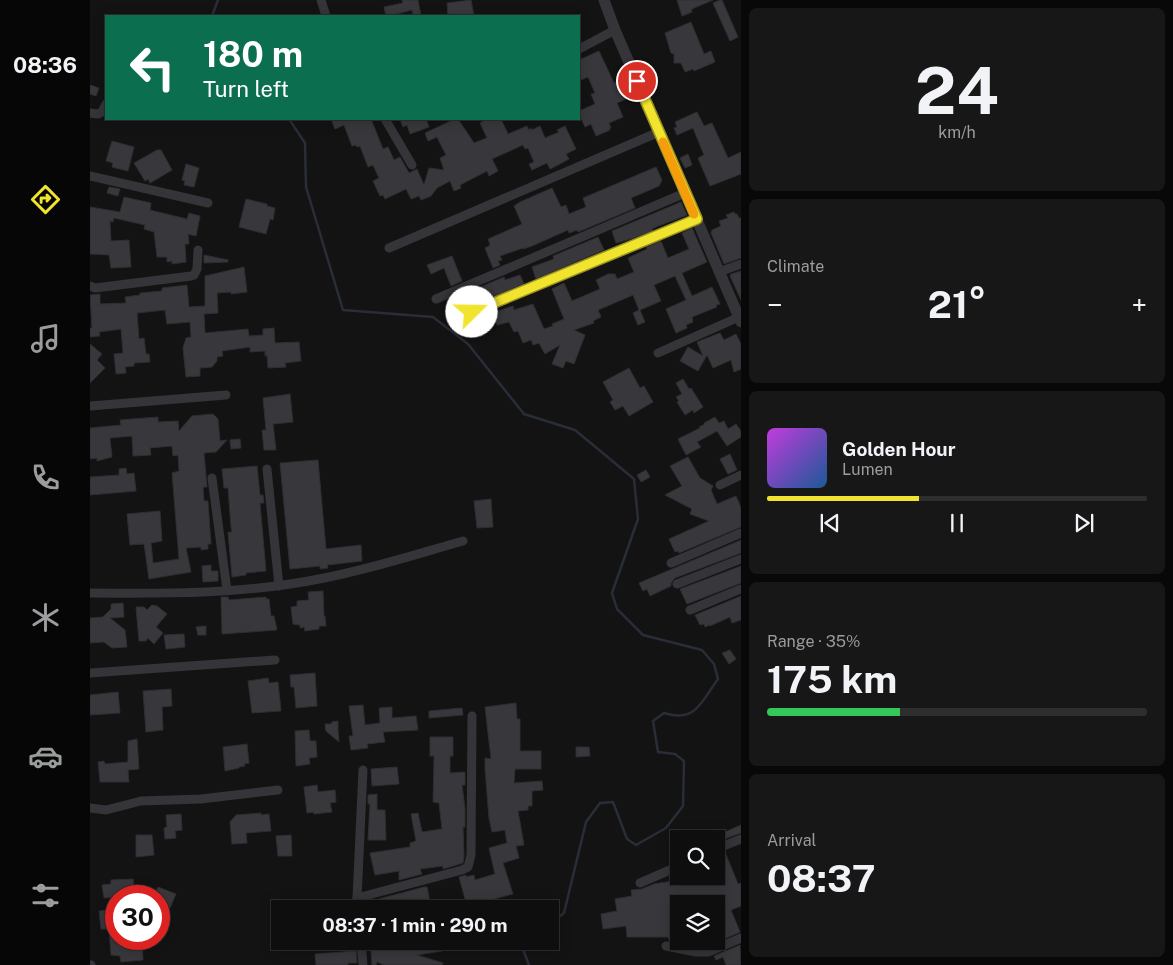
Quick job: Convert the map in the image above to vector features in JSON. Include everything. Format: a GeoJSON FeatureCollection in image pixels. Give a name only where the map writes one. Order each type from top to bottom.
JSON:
{"type":"FeatureCollection","features":[{"type":"Feature","properties":{"kind":"street"},"geometry":{"type":"LineString","coordinates":[[321,0],[326,15]]}},
{"type":"Feature","properties":{"kind":"street"},"geometry":{"type":"LineString","coordinates":[[604,0],[615,30],[739,319],[658,353]]}},
{"type":"Feature","properties":{"kind":"street"},"geometry":{"type":"LineString","coordinates":[[580,48],[615,30]]}},
{"type":"Feature","properties":{"kind":"street"},"geometry":{"type":"LineString","coordinates":[[90,113],[98,114],[102,112],[105,106]]}},
{"type":"Feature","properties":{"kind":"street"},"geometry":{"type":"LineString","coordinates":[[386,120],[412,166]]}},
{"type":"Feature","properties":{"kind":"street"},"geometry":{"type":"LineString","coordinates":[[389,248],[659,132]]}},
{"type":"Feature","properties":{"kind":"street"},"geometry":{"type":"LineString","coordinates":[[90,176],[208,204]]}},
{"type":"Feature","properties":{"kind":"street"},"geometry":{"type":"LineString","coordinates":[[436,300],[686,193]]}},
{"type":"Feature","properties":{"kind":"street"},"geometry":{"type":"LineString","coordinates":[[472,312],[697,219]]}},
{"type":"Feature","properties":{"kind":"street"},"geometry":{"type":"LineString","coordinates":[[90,286],[95,288],[191,276],[194,275],[197,269],[198,250]]}},
{"type":"Feature","properties":{"kind":"street"},"geometry":{"type":"LineString","coordinates":[[719,272],[740,264]]}},
{"type":"Feature","properties":{"kind":"street"},"geometry":{"type":"LineString","coordinates":[[90,406],[226,394]]}},
{"type":"Feature","properties":{"kind":"street"},"geometry":{"type":"LineString","coordinates":[[267,469],[278,586]]}},
{"type":"Feature","properties":{"kind":"street"},"geometry":{"type":"LineString","coordinates":[[720,485],[740,476]]}},
{"type":"Feature","properties":{"kind":"street"},"geometry":{"type":"LineString","coordinates":[[212,478],[227,590]]}},
{"type":"Feature","properties":{"kind":"street"},"geometry":{"type":"LineString","coordinates":[[671,563],[740,533]]}},
{"type":"Feature","properties":{"kind":"street"},"geometry":{"type":"LineString","coordinates":[[90,593],[171,594],[278,586],[352,572],[463,541]]}},
{"type":"Feature","properties":{"kind":"street"},"geometry":{"type":"LineString","coordinates":[[677,584],[740,559]]}},
{"type":"Feature","properties":{"kind":"street"},"geometry":{"type":"LineString","coordinates":[[690,610],[740,589]]}},
{"type":"Feature","properties":{"kind":"street"},"geometry":{"type":"LineString","coordinates":[[90,673],[276,660]]}},
{"type":"Feature","properties":{"kind":"street"},"geometry":{"type":"LineString","coordinates":[[364,770],[356,898],[468,867],[471,855],[472,716]]}},
{"type":"Feature","properties":{"kind":"street"},"geometry":{"type":"LineString","coordinates":[[90,808],[114,809],[125,804],[141,801],[201,800],[278,790]]}},
{"type":"Feature","properties":{"kind":"street"},"geometry":{"type":"LineString","coordinates":[[725,845],[740,839]]}},
{"type":"Feature","properties":{"kind":"street"},"geometry":{"type":"LineString","coordinates":[[640,882],[670,870]]}},
{"type":"Feature","properties":{"kind":"street"},"geometry":{"type":"LineString","coordinates":[[666,946],[696,952],[708,952],[740,938]]}},
{"type":"Feature","properties":{"kind":"street"},"geometry":{"type":"LineString","coordinates":[[362,950],[363,965]]}},
{"type":"Feature","properties":{"kind":"building"},"geometry":{"type":"Polygon","coordinates":[[[402,0],[418,0],[421,15],[413,15],[412,10],[386,15],[384,7],[403,3],[402,0]]]}},
{"type":"Feature","properties":{"kind":"building"},"geometry":{"type":"Polygon","coordinates":[[[471,0],[474,15],[448,15],[447,3],[471,0]]]}},
{"type":"Feature","properties":{"kind":"building"},"geometry":{"type":"Polygon","coordinates":[[[677,0],[713,0],[694,8],[691,10],[692,12],[682,16],[677,0]]]}},
{"type":"Feature","properties":{"kind":"building"},"geometry":{"type":"Polygon","coordinates":[[[722,0],[738,37],[730,41],[713,3],[722,0]]]}},
{"type":"Feature","properties":{"kind":"building"},"geometry":{"type":"Polygon","coordinates":[[[691,22],[704,54],[711,51],[715,62],[694,71],[693,69],[685,72],[681,63],[674,63],[674,54],[671,53],[665,33],[691,22]]]}},
{"type":"Feature","properties":{"kind":"building"},"geometry":{"type":"Polygon","coordinates":[[[599,51],[614,83],[627,77],[635,95],[617,103],[623,117],[609,123],[610,130],[596,136],[591,124],[585,127],[580,118],[580,111],[595,104],[591,94],[595,93],[588,77],[581,80],[580,60],[599,51]]]}},
{"type":"Feature","properties":{"kind":"building"},"geometry":{"type":"Polygon","coordinates":[[[90,85],[99,88],[96,96],[90,94],[90,85]]]}},
{"type":"Feature","properties":{"kind":"building"},"geometry":{"type":"Polygon","coordinates":[[[697,112],[704,126],[712,123],[728,158],[741,152],[741,174],[710,186],[698,158],[704,155],[693,128],[677,135],[674,128],[677,127],[675,122],[697,112]]]}},
{"type":"Feature","properties":{"kind":"building"},"geometry":{"type":"Polygon","coordinates":[[[331,120],[371,120],[383,149],[388,147],[394,160],[400,157],[409,173],[417,169],[424,185],[429,168],[444,170],[440,158],[446,155],[437,137],[428,141],[425,133],[453,120],[459,120],[474,143],[487,138],[480,123],[485,120],[501,120],[508,134],[527,126],[529,130],[531,128],[532,130],[540,126],[545,138],[559,132],[557,130],[565,126],[576,149],[566,154],[569,159],[550,169],[547,163],[532,170],[529,164],[534,162],[528,148],[525,149],[523,145],[492,159],[498,171],[489,176],[487,171],[460,185],[461,188],[454,191],[450,181],[437,188],[431,196],[421,200],[419,196],[411,199],[406,189],[385,199],[383,195],[380,196],[373,181],[379,178],[373,165],[368,167],[360,146],[352,146],[344,125],[335,129],[331,120]]]}},
{"type":"Feature","properties":{"kind":"building"},"geometry":{"type":"Polygon","coordinates":[[[400,120],[426,120],[429,127],[410,134],[407,125],[403,127],[400,120]]]}},
{"type":"Feature","properties":{"kind":"building"},"geometry":{"type":"Polygon","coordinates":[[[112,141],[134,147],[128,171],[112,167],[113,163],[106,161],[112,141]]]}},
{"type":"Feature","properties":{"kind":"building"},"geometry":{"type":"Polygon","coordinates":[[[157,150],[161,150],[172,170],[150,183],[148,179],[145,181],[134,163],[157,150]]]}},
{"type":"Feature","properties":{"kind":"building"},"geometry":{"type":"Polygon","coordinates":[[[688,154],[692,165],[685,168],[680,158],[688,154]]]}},
{"type":"Feature","properties":{"kind":"building"},"geometry":{"type":"Polygon","coordinates":[[[186,164],[199,168],[194,187],[184,185],[185,181],[182,180],[186,164]]]}},
{"type":"Feature","properties":{"kind":"building"},"geometry":{"type":"Polygon","coordinates":[[[656,167],[662,180],[659,186],[631,198],[635,208],[578,232],[577,230],[569,233],[568,230],[532,246],[500,256],[502,260],[498,261],[500,265],[493,268],[485,248],[490,244],[488,239],[522,224],[514,206],[520,202],[552,188],[561,207],[566,205],[569,214],[586,207],[583,198],[656,167]]]}},
{"type":"Feature","properties":{"kind":"building"},"geometry":{"type":"Polygon","coordinates":[[[109,187],[120,189],[118,196],[107,193],[109,187]]]}},
{"type":"Feature","properties":{"kind":"building"},"geometry":{"type":"Polygon","coordinates":[[[124,197],[151,203],[150,210],[187,219],[189,213],[200,216],[196,236],[188,234],[189,244],[185,244],[186,262],[172,264],[172,261],[167,262],[167,257],[157,257],[154,232],[144,229],[145,225],[114,218],[113,222],[110,221],[111,241],[129,240],[131,267],[111,268],[109,255],[90,254],[90,207],[120,212],[124,197]]]}},
{"type":"Feature","properties":{"kind":"building"},"geometry":{"type":"Polygon","coordinates":[[[246,199],[275,208],[273,220],[270,219],[266,234],[239,227],[246,199]]]}},
{"type":"Feature","properties":{"kind":"building"},"geometry":{"type":"Polygon","coordinates":[[[681,202],[687,215],[658,226],[652,229],[653,231],[616,243],[612,231],[681,202]]]}},
{"type":"Feature","properties":{"kind":"building"},"geometry":{"type":"Polygon","coordinates":[[[734,212],[741,218],[741,258],[724,264],[711,233],[712,230],[721,226],[719,221],[728,218],[726,215],[734,212]]]}},
{"type":"Feature","properties":{"kind":"building"},"geometry":{"type":"Polygon","coordinates":[[[692,228],[707,262],[682,273],[692,296],[712,287],[720,304],[692,317],[693,322],[686,325],[687,328],[676,333],[666,309],[686,300],[675,276],[654,285],[661,301],[640,310],[645,322],[638,325],[633,313],[639,310],[633,295],[598,310],[601,317],[593,321],[594,323],[574,330],[585,335],[574,364],[566,361],[563,368],[552,364],[560,345],[545,354],[539,343],[533,345],[531,340],[523,343],[518,331],[514,332],[509,322],[497,325],[492,313],[513,306],[514,310],[533,304],[544,329],[553,326],[552,324],[564,319],[552,289],[564,283],[572,301],[600,289],[596,280],[608,274],[615,274],[617,279],[634,272],[628,258],[647,249],[646,247],[661,241],[668,258],[689,249],[682,233],[692,228]]]}},
{"type":"Feature","properties":{"kind":"building"},"geometry":{"type":"Polygon","coordinates":[[[598,237],[604,250],[536,279],[532,267],[554,259],[553,256],[598,237]]]}},
{"type":"Feature","properties":{"kind":"building"},"geometry":{"type":"Polygon","coordinates":[[[204,255],[228,260],[228,262],[204,263],[204,255]]]}},
{"type":"Feature","properties":{"kind":"building"},"geometry":{"type":"Polygon","coordinates":[[[452,256],[462,281],[451,286],[444,268],[431,274],[427,265],[452,256]]]}},
{"type":"Feature","properties":{"kind":"building"},"geometry":{"type":"Polygon","coordinates":[[[244,267],[247,292],[217,293],[218,313],[204,314],[205,333],[248,329],[249,336],[263,335],[263,329],[274,328],[275,343],[299,342],[301,361],[285,363],[286,367],[268,368],[265,351],[250,352],[250,347],[222,351],[223,356],[217,357],[217,361],[212,367],[200,368],[200,376],[186,377],[183,348],[186,338],[191,337],[190,322],[167,324],[165,310],[137,313],[139,339],[144,338],[146,354],[149,354],[150,362],[134,363],[134,366],[125,367],[126,373],[116,374],[114,354],[123,353],[121,329],[99,332],[100,336],[90,337],[90,328],[92,328],[90,295],[100,294],[100,304],[126,303],[125,297],[140,295],[140,293],[162,291],[162,288],[187,285],[189,307],[205,306],[205,276],[244,267]]]}},
{"type":"Feature","properties":{"kind":"building"},"geometry":{"type":"Polygon","coordinates":[[[741,271],[741,300],[730,276],[741,271]]]}},
{"type":"Feature","properties":{"kind":"building"},"geometry":{"type":"Polygon","coordinates":[[[520,275],[524,284],[483,299],[456,313],[450,300],[504,277],[505,280],[520,275]]]}},
{"type":"Feature","properties":{"kind":"building"},"geometry":{"type":"Polygon","coordinates":[[[720,333],[724,340],[736,334],[741,344],[741,369],[734,372],[731,360],[713,368],[707,355],[698,371],[680,361],[688,347],[703,356],[697,342],[720,333]]]}},
{"type":"Feature","properties":{"kind":"building"},"geometry":{"type":"Polygon","coordinates":[[[90,344],[102,354],[97,360],[105,368],[90,383],[90,344]]]}},
{"type":"Feature","properties":{"kind":"building"},"geometry":{"type":"Polygon","coordinates":[[[629,368],[640,388],[644,386],[653,402],[629,416],[623,406],[615,410],[610,402],[613,400],[603,382],[629,368]]]}},
{"type":"Feature","properties":{"kind":"building"},"geometry":{"type":"Polygon","coordinates":[[[683,379],[703,407],[694,413],[693,410],[685,415],[676,397],[682,394],[676,383],[683,379]]]}},
{"type":"Feature","properties":{"kind":"building"},"geometry":{"type":"Polygon","coordinates":[[[290,394],[293,422],[273,424],[276,450],[264,450],[262,430],[266,430],[263,398],[290,394]]]}},
{"type":"Feature","properties":{"kind":"building"},"geometry":{"type":"Polygon","coordinates":[[[213,414],[218,419],[220,441],[227,440],[216,452],[204,453],[207,487],[203,487],[204,501],[208,501],[211,544],[208,544],[208,549],[201,550],[201,547],[186,548],[191,572],[149,579],[144,544],[130,545],[127,514],[160,511],[162,541],[151,543],[153,563],[179,559],[172,473],[179,471],[178,455],[173,456],[172,446],[150,448],[151,455],[133,456],[132,436],[110,438],[112,457],[97,461],[97,458],[90,459],[90,428],[121,425],[120,420],[158,417],[158,422],[178,421],[179,431],[192,416],[213,414]]]}},
{"type":"Feature","properties":{"kind":"building"},"geometry":{"type":"Polygon","coordinates":[[[715,417],[719,423],[724,421],[728,429],[736,424],[741,431],[741,437],[727,446],[717,431],[697,442],[701,447],[686,455],[678,439],[700,428],[704,423],[715,417]]]}},
{"type":"Feature","properties":{"kind":"building"},"geometry":{"type":"Polygon","coordinates":[[[240,439],[241,448],[231,449],[230,440],[240,439]]]}},
{"type":"Feature","properties":{"kind":"building"},"geometry":{"type":"Polygon","coordinates":[[[730,454],[737,470],[728,474],[720,459],[730,454]]]}},
{"type":"Feature","properties":{"kind":"building"},"geometry":{"type":"Polygon","coordinates":[[[688,457],[700,478],[713,486],[711,490],[717,504],[736,496],[741,508],[741,527],[679,553],[678,551],[675,552],[669,539],[709,521],[690,514],[692,509],[665,495],[682,486],[670,466],[688,457]]]}},
{"type":"Feature","properties":{"kind":"building"},"geometry":{"type":"Polygon","coordinates":[[[318,460],[326,549],[361,545],[362,561],[327,565],[328,568],[320,569],[320,566],[290,569],[280,463],[318,460]]]}},
{"type":"Feature","properties":{"kind":"building"},"geometry":{"type":"Polygon","coordinates":[[[257,466],[260,495],[263,495],[264,503],[260,503],[266,571],[246,573],[246,575],[232,577],[228,532],[232,532],[228,488],[224,488],[222,469],[257,466]]]}},
{"type":"Feature","properties":{"kind":"building"},"geometry":{"type":"Polygon","coordinates":[[[126,468],[127,474],[134,473],[136,491],[90,495],[90,477],[119,475],[119,469],[126,468]]]}},
{"type":"Feature","properties":{"kind":"building"},"geometry":{"type":"Polygon","coordinates":[[[646,470],[650,477],[641,482],[637,475],[646,470]]]}},
{"type":"Feature","properties":{"kind":"building"},"geometry":{"type":"Polygon","coordinates":[[[491,499],[493,527],[477,528],[474,501],[491,499]]]}},
{"type":"Feature","properties":{"kind":"building"},"geometry":{"type":"Polygon","coordinates":[[[741,540],[741,553],[675,578],[671,586],[650,596],[647,589],[643,591],[639,583],[741,540]]]}},
{"type":"Feature","properties":{"kind":"building"},"geometry":{"type":"Polygon","coordinates":[[[211,565],[211,571],[218,571],[218,581],[203,582],[202,566],[211,565]]]}},
{"type":"Feature","properties":{"kind":"building"},"geometry":{"type":"Polygon","coordinates":[[[741,566],[741,583],[687,604],[680,589],[741,566]]]}},
{"type":"Feature","properties":{"kind":"building"},"geometry":{"type":"Polygon","coordinates":[[[323,591],[326,626],[319,626],[319,629],[305,631],[304,627],[300,628],[300,625],[293,624],[291,607],[297,606],[297,601],[309,600],[308,592],[323,591]]]}},
{"type":"Feature","properties":{"kind":"building"},"geometry":{"type":"Polygon","coordinates":[[[741,596],[741,620],[732,623],[730,617],[710,626],[700,625],[695,615],[741,596]]]}},
{"type":"Feature","properties":{"kind":"building"},"geometry":{"type":"Polygon","coordinates":[[[221,597],[228,597],[229,600],[266,597],[266,599],[269,599],[271,616],[274,616],[277,630],[222,634],[221,597]]]}},
{"type":"Feature","properties":{"kind":"building"},"geometry":{"type":"Polygon","coordinates":[[[123,603],[124,617],[110,618],[125,630],[127,647],[112,648],[104,642],[90,643],[90,618],[103,617],[111,609],[111,604],[123,603]]]}},
{"type":"Feature","properties":{"kind":"building"},"geometry":{"type":"Polygon","coordinates":[[[152,605],[157,606],[167,614],[156,627],[163,633],[154,644],[148,638],[146,641],[139,641],[136,607],[144,607],[147,610],[152,605]]]}},
{"type":"Feature","properties":{"kind":"building"},"geometry":{"type":"Polygon","coordinates":[[[206,626],[206,635],[198,635],[196,627],[206,626]]]}},
{"type":"Feature","properties":{"kind":"building"},"geometry":{"type":"Polygon","coordinates":[[[184,634],[185,647],[166,649],[164,635],[184,634]]]}},
{"type":"Feature","properties":{"kind":"building"},"geometry":{"type":"Polygon","coordinates":[[[730,650],[736,659],[729,664],[722,653],[730,650]]]}},
{"type":"Feature","properties":{"kind":"building"},"geometry":{"type":"Polygon","coordinates":[[[315,673],[317,706],[296,708],[294,687],[291,687],[290,675],[315,673]]]}},
{"type":"Feature","properties":{"kind":"building"},"geometry":{"type":"Polygon","coordinates":[[[268,678],[269,683],[278,682],[281,711],[252,713],[248,681],[268,678]]]}},
{"type":"Feature","properties":{"kind":"building"},"geometry":{"type":"Polygon","coordinates":[[[171,689],[172,706],[162,707],[163,730],[146,732],[143,691],[171,689]]]}},
{"type":"Feature","properties":{"kind":"building"},"geometry":{"type":"Polygon","coordinates":[[[118,692],[120,713],[90,715],[90,695],[118,692]]]}},
{"type":"Feature","properties":{"kind":"building"},"geometry":{"type":"Polygon","coordinates":[[[516,703],[517,719],[520,719],[520,751],[541,751],[541,769],[515,769],[514,783],[542,781],[543,790],[532,791],[532,806],[528,806],[528,810],[518,811],[524,845],[516,846],[519,858],[503,863],[513,894],[490,900],[465,900],[459,877],[474,875],[475,880],[495,874],[489,848],[507,843],[505,830],[492,832],[489,818],[485,758],[491,759],[485,707],[516,703]]]}},
{"type":"Feature","properties":{"kind":"building"},"geometry":{"type":"Polygon","coordinates":[[[363,705],[365,725],[380,723],[379,708],[392,707],[392,718],[416,716],[418,730],[383,732],[385,742],[367,744],[368,748],[351,750],[349,736],[353,736],[349,706],[363,705]]]}},
{"type":"Feature","properties":{"kind":"building"},"geometry":{"type":"Polygon","coordinates":[[[462,708],[463,715],[429,718],[429,711],[462,708]]]}},
{"type":"Feature","properties":{"kind":"building"},"geometry":{"type":"Polygon","coordinates":[[[338,721],[339,742],[326,731],[325,724],[338,721]]]}},
{"type":"Feature","properties":{"kind":"building"},"geometry":{"type":"Polygon","coordinates":[[[309,730],[310,741],[316,741],[317,757],[309,758],[310,764],[296,766],[295,731],[309,730]]]}},
{"type":"Feature","properties":{"kind":"building"},"geometry":{"type":"Polygon","coordinates":[[[430,737],[453,737],[453,756],[450,756],[450,773],[465,772],[465,785],[462,785],[465,809],[463,863],[443,869],[443,866],[420,869],[422,874],[399,880],[399,871],[375,875],[370,853],[410,847],[410,843],[416,841],[411,814],[418,813],[422,832],[442,829],[439,803],[433,802],[434,756],[430,756],[430,737]]]}},
{"type":"Feature","properties":{"kind":"building"},"geometry":{"type":"Polygon","coordinates":[[[137,739],[139,769],[128,770],[129,782],[100,782],[98,762],[104,761],[105,764],[128,762],[128,741],[137,739]]]}},
{"type":"Feature","properties":{"kind":"building"},"geometry":{"type":"Polygon","coordinates":[[[247,744],[249,763],[239,768],[225,771],[223,747],[247,744]]]}},
{"type":"Feature","properties":{"kind":"building"},"geometry":{"type":"Polygon","coordinates":[[[576,747],[589,747],[590,756],[576,757],[576,747]]]}},
{"type":"Feature","properties":{"kind":"building"},"geometry":{"type":"Polygon","coordinates":[[[397,767],[399,784],[372,786],[371,769],[397,767]]]}},
{"type":"Feature","properties":{"kind":"building"},"geometry":{"type":"Polygon","coordinates":[[[317,785],[318,792],[335,790],[336,802],[330,803],[332,812],[307,813],[304,787],[317,785]]]}},
{"type":"Feature","properties":{"kind":"building"},"geometry":{"type":"Polygon","coordinates":[[[377,794],[377,810],[385,810],[386,840],[368,840],[370,804],[368,804],[368,795],[377,794]]]}},
{"type":"Feature","properties":{"kind":"building"},"geometry":{"type":"Polygon","coordinates":[[[261,813],[261,815],[269,814],[271,831],[246,833],[247,843],[232,844],[230,822],[236,815],[261,813]]]}},
{"type":"Feature","properties":{"kind":"building"},"geometry":{"type":"Polygon","coordinates":[[[181,814],[182,830],[175,831],[176,838],[165,839],[166,815],[181,814]]]}},
{"type":"Feature","properties":{"kind":"building"},"geometry":{"type":"Polygon","coordinates":[[[741,825],[741,833],[725,839],[725,832],[741,825]]]}},
{"type":"Feature","properties":{"kind":"building"},"geometry":{"type":"Polygon","coordinates":[[[136,835],[152,835],[154,855],[136,857],[136,835]]]}},
{"type":"Feature","properties":{"kind":"building"},"geometry":{"type":"Polygon","coordinates":[[[291,835],[292,856],[278,856],[276,836],[291,835]]]}},
{"type":"Feature","properties":{"kind":"building"},"geometry":{"type":"Polygon","coordinates":[[[725,852],[738,884],[741,883],[741,906],[731,910],[740,932],[725,938],[725,895],[670,895],[670,940],[668,937],[627,937],[626,926],[603,929],[601,914],[617,911],[615,899],[632,896],[631,890],[642,889],[654,884],[670,881],[670,885],[725,885],[725,852]]]}},
{"type":"Feature","properties":{"kind":"building"},"geometry":{"type":"Polygon","coordinates":[[[133,879],[134,885],[105,885],[104,898],[102,885],[111,884],[111,880],[133,879]]]}},
{"type":"Feature","properties":{"kind":"building"},"geometry":{"type":"Polygon","coordinates":[[[427,887],[430,900],[379,900],[427,887]]]}},
{"type":"Feature","properties":{"kind":"building"},"geometry":{"type":"Polygon","coordinates":[[[170,892],[176,894],[170,908],[170,892]]]}},
{"type":"Feature","properties":{"kind":"building"},"geometry":{"type":"Polygon","coordinates":[[[105,910],[105,929],[101,929],[99,911],[105,910]]]}},
{"type":"Feature","properties":{"kind":"building"},"geometry":{"type":"Polygon","coordinates":[[[740,945],[741,965],[726,965],[723,957],[716,960],[714,956],[740,945]]]}},
{"type":"Feature","properties":{"kind":"building"},"geometry":{"type":"Polygon","coordinates":[[[111,950],[143,950],[143,960],[121,962],[120,956],[111,955],[111,950]]]}},
{"type":"Feature","properties":{"kind":"building"},"geometry":{"type":"Polygon","coordinates":[[[442,950],[417,955],[443,963],[442,965],[384,965],[377,962],[376,965],[372,965],[371,951],[442,950]]]}},
{"type":"Feature","properties":{"kind":"building"},"geometry":{"type":"Polygon","coordinates":[[[356,951],[357,963],[348,963],[348,965],[316,965],[315,954],[356,951]]]}},
{"type":"Feature","properties":{"kind":"waterway"},"geometry":{"type":"LineString","coordinates":[[212,15],[218,0]]}},
{"type":"Feature","properties":{"kind":"waterway"},"geometry":{"type":"LineString","coordinates":[[290,120],[305,143],[306,187],[343,310],[433,317],[468,344],[524,414],[575,430],[634,479],[638,519],[612,593],[617,609],[643,635],[702,650],[714,664],[718,679],[697,708],[691,713],[684,715],[664,713],[653,721],[658,752],[675,754],[684,761],[683,806],[666,828],[636,845],[627,839],[613,802],[600,803],[586,822],[564,913],[559,917]]}},
{"type":"Feature","properties":{"kind":"waterway"},"geometry":{"type":"LineString","coordinates":[[523,950],[529,965]]}},
{"type":"Feature","properties":{"kind":"slow traffic"},"geometry":{"type":"LineString","coordinates":[[663,142],[694,214]]}},
{"type":"Feature","properties":{"kind":"route"},"geometry":{"type":"LineString","coordinates":[[472,312],[697,219],[637,81]]}}]}
